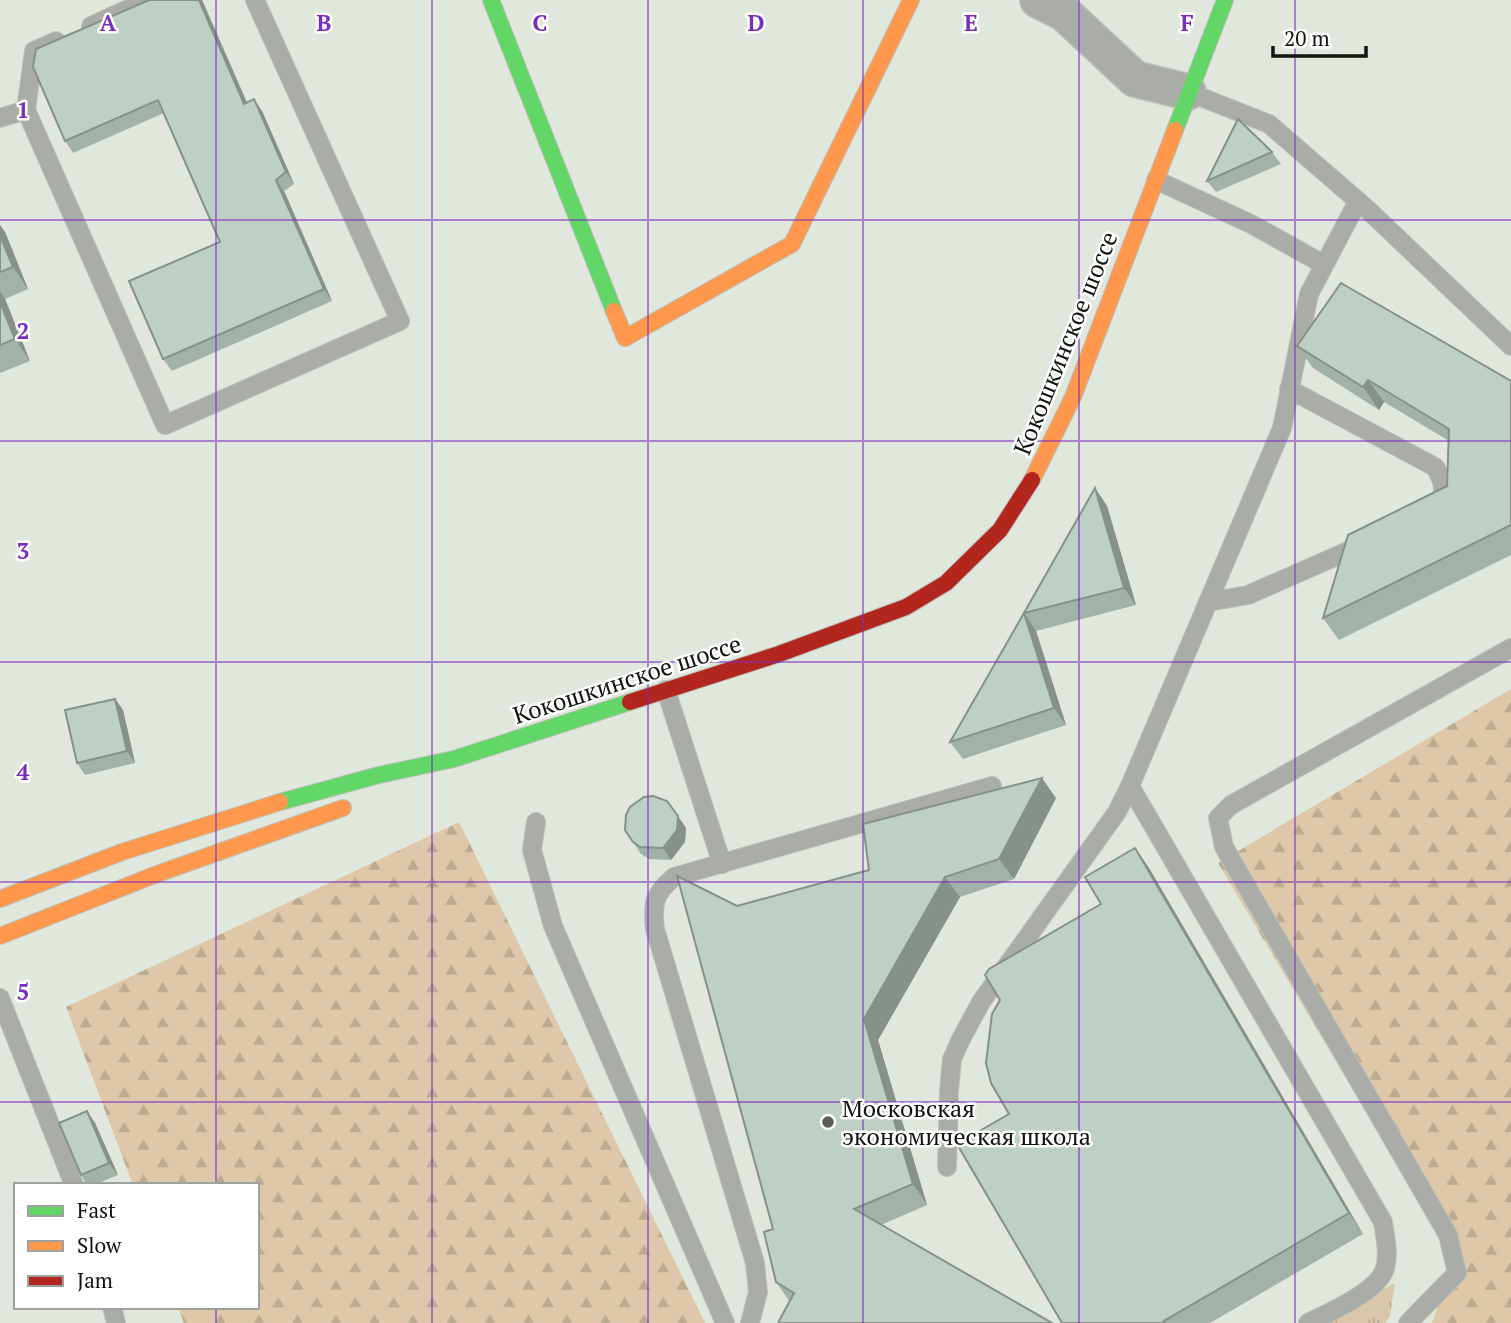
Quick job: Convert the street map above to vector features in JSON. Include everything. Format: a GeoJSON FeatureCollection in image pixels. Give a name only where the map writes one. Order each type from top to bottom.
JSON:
{"type":"FeatureCollection","features":[{"type":"Feature","properties":{"kind":"main road"},"geometry":{"type":"LineString","coordinates":[[491,0],[625,338],[792,244],[911,0]]}},
{"type":"Feature","properties":{"kind":"main road","name":"Кокошкинское шоссе"},"geometry":{"type":"LineString","coordinates":[[454,759],[779,654],[906,607],[946,583],[985,547],[1029,487],[1059,427],[1225,0]]}},
{"type":"Feature","properties":{"kind":"main road"},"geometry":{"type":"LineString","coordinates":[[381,793],[454,759]]}},
{"type":"Feature","properties":{"kind":"main road"},"geometry":{"type":"LineString","coordinates":[[4,910],[122,852],[240,813],[354,781],[454,759]]}},
{"type":"Feature","properties":{"kind":"main road"},"geometry":{"type":"LineString","coordinates":[[4,910],[157,874],[356,803]]}},
{"type":"Feature","properties":{"kind":"street"},"geometry":{"type":"LineString","coordinates":[[1038,0],[1063,13],[1135,79],[1188,92]]}},
{"type":"Feature","properties":{"kind":"lane"},"geometry":{"type":"LineString","coordinates":[[148,0],[34,51],[26,110],[165,425],[400,321],[254,0]]}},
{"type":"Feature","properties":{"kind":"lane"},"geometry":{"type":"LineString","coordinates":[[1188,92],[1269,124],[1358,201],[1511,346]]}},
{"type":"Feature","properties":{"kind":"lane"},"geometry":{"type":"LineString","coordinates":[[0,118],[26,110]]}},
{"type":"Feature","properties":{"kind":"lane"},"geometry":{"type":"LineString","coordinates":[[1156,180],[1251,224],[1323,264]]}},
{"type":"Feature","properties":{"kind":"lane"},"geometry":{"type":"LineString","coordinates":[[947,1167],[952,1059],[981,1002],[1117,812],[1130,786],[1282,428],[1309,294],[1358,201]]}},
{"type":"Feature","properties":{"kind":"lane"},"geometry":{"type":"LineString","coordinates":[[1289,389],[1435,467],[1443,480],[1444,492],[1439,506],[1424,517]]}},
{"type":"Feature","properties":{"kind":"lane"},"geometry":{"type":"LineString","coordinates":[[1208,602],[1248,595],[1387,534]]}},
{"type":"Feature","properties":{"kind":"lane"},"geometry":{"type":"LineString","coordinates":[[1408,1323],[1457,1273],[1448,1235],[1224,847],[1218,818],[1231,804],[1511,648]]}},
{"type":"Feature","properties":{"kind":"lane"},"geometry":{"type":"LineString","coordinates":[[666,690],[722,864]]}},
{"type":"Feature","properties":{"kind":"lane"},"geometry":{"type":"LineString","coordinates":[[750,1323],[758,1292],[755,1263],[655,929],[652,906],[657,892],[674,877],[992,786]]}},
{"type":"Feature","properties":{"kind":"lane"},"geometry":{"type":"LineString","coordinates":[[1130,786],[1383,1222],[1387,1249],[1384,1272],[1365,1291],[1308,1323]]}},
{"type":"Feature","properties":{"kind":"lane"},"geometry":{"type":"LineString","coordinates":[[536,822],[532,850],[553,926],[725,1323]]}},
{"type":"Feature","properties":{"kind":"lane"},"geometry":{"type":"LineString","coordinates":[[0,998],[73,1183]]}},
{"type":"Feature","properties":{"kind":"green space"},"geometry":{"type":"Polygon","coordinates":[[[1511,689],[1511,1323],[1432,1323],[1454,1260],[1218,863],[1511,689]]]}},
{"type":"Feature","properties":{"kind":"green space"},"geometry":{"type":"Polygon","coordinates":[[[459,822],[705,1323],[184,1323],[179,1309],[259,1309],[259,1183],[132,1183],[66,1007],[459,822]]]}},
{"type":"Feature","properties":{"kind":"green space"},"geometry":{"type":"Polygon","coordinates":[[[1395,1283],[1390,1316],[1385,1323],[1322,1323],[1395,1283]]]}},
{"type":"Feature","properties":{"kind":"building"},"geometry":{"type":"Polygon","coordinates":[[[149,0],[199,0],[244,104],[254,99],[286,172],[276,180],[324,289],[163,359],[129,281],[220,242],[158,100],[65,141],[33,67],[36,49],[149,0]]]}},
{"type":"Feature","properties":{"kind":"building"},"geometry":{"type":"Polygon","coordinates":[[[1238,119],[1272,152],[1207,181],[1238,119]]]}},
{"type":"Feature","properties":{"kind":"building"},"geometry":{"type":"Polygon","coordinates":[[[0,236],[13,267],[0,272],[0,236]]]}},
{"type":"Feature","properties":{"kind":"building"},"geometry":{"type":"Polygon","coordinates":[[[1341,283],[1511,381],[1511,525],[1323,618],[1348,535],[1447,486],[1449,429],[1368,380],[1363,387],[1297,346],[1341,283]]]}},
{"type":"Feature","properties":{"kind":"building"},"geometry":{"type":"Polygon","coordinates":[[[0,302],[15,339],[0,345],[0,302]]]}},
{"type":"Feature","properties":{"kind":"building"},"geometry":{"type":"Polygon","coordinates":[[[1095,488],[1124,588],[1024,613],[1095,488]]]}},
{"type":"Feature","properties":{"kind":"building"},"geometry":{"type":"Polygon","coordinates":[[[1024,613],[1054,708],[950,742],[1024,613]]]}},
{"type":"Feature","properties":{"kind":"building"},"geometry":{"type":"Polygon","coordinates":[[[115,699],[127,751],[77,763],[65,710],[115,699]]]}},
{"type":"Feature","properties":{"kind":"building","name":"Московская экономическая школа"},"geometry":{"type":"Polygon","coordinates":[[[1042,778],[999,859],[945,877],[864,1019],[913,1184],[854,1209],[1052,1323],[778,1323],[794,1293],[776,1282],[764,1232],[773,1229],[677,876],[737,906],[869,870],[863,824],[1042,778]]]}},
{"type":"Feature","properties":{"kind":"building"},"geometry":{"type":"Polygon","coordinates":[[[653,796],[667,801],[678,816],[677,830],[663,848],[640,847],[625,830],[626,815],[630,807],[644,797],[653,796]]]}},
{"type":"Feature","properties":{"kind":"building"},"geometry":{"type":"Polygon","coordinates":[[[1135,848],[1349,1213],[1164,1321],[1165,1323],[1062,1323],[957,1144],[1009,1114],[991,1083],[986,1063],[992,1014],[1000,1000],[985,975],[989,969],[1101,904],[1085,877],[1135,848]]]}},
{"type":"Feature","properties":{"kind":"building"},"geometry":{"type":"Polygon","coordinates":[[[87,1111],[109,1163],[81,1175],[59,1123],[87,1111]]]}},
{"type":"Feature","properties":{"kind":"traffic: fast"},"geometry":{"type":"LineString","coordinates":[[491,0],[614,311]]}},
{"type":"Feature","properties":{"kind":"traffic: fast"},"geometry":{"type":"LineString","coordinates":[[1175,130],[1225,0]]}},
{"type":"Feature","properties":{"kind":"traffic: fast"},"geometry":{"type":"LineString","coordinates":[[280,802],[379,775],[454,759],[630,702]]}},
{"type":"Feature","properties":{"kind":"traffic: slow"},"geometry":{"type":"LineString","coordinates":[[614,311],[625,338],[792,244],[911,0]]}},
{"type":"Feature","properties":{"kind":"traffic: slow"},"geometry":{"type":"LineString","coordinates":[[1032,480],[1073,397],[1175,130]]}},
{"type":"Feature","properties":{"kind":"traffic: slow"},"geometry":{"type":"LineString","coordinates":[[0,899],[122,852],[280,802]]}},
{"type":"Feature","properties":{"kind":"traffic: slow"},"geometry":{"type":"LineString","coordinates":[[0,936],[157,874],[343,808]]}},
{"type":"Feature","properties":{"kind":"traffic: jam"},"geometry":{"type":"LineString","coordinates":[[630,702],[779,654],[906,607],[946,583],[1000,530],[1032,480]]}},
{"type":"Feature","properties":{"kind":"place","name":"Московская экономическая школа"},"geometry":{"type":"Point","coordinates":[828,1122]}}]}
